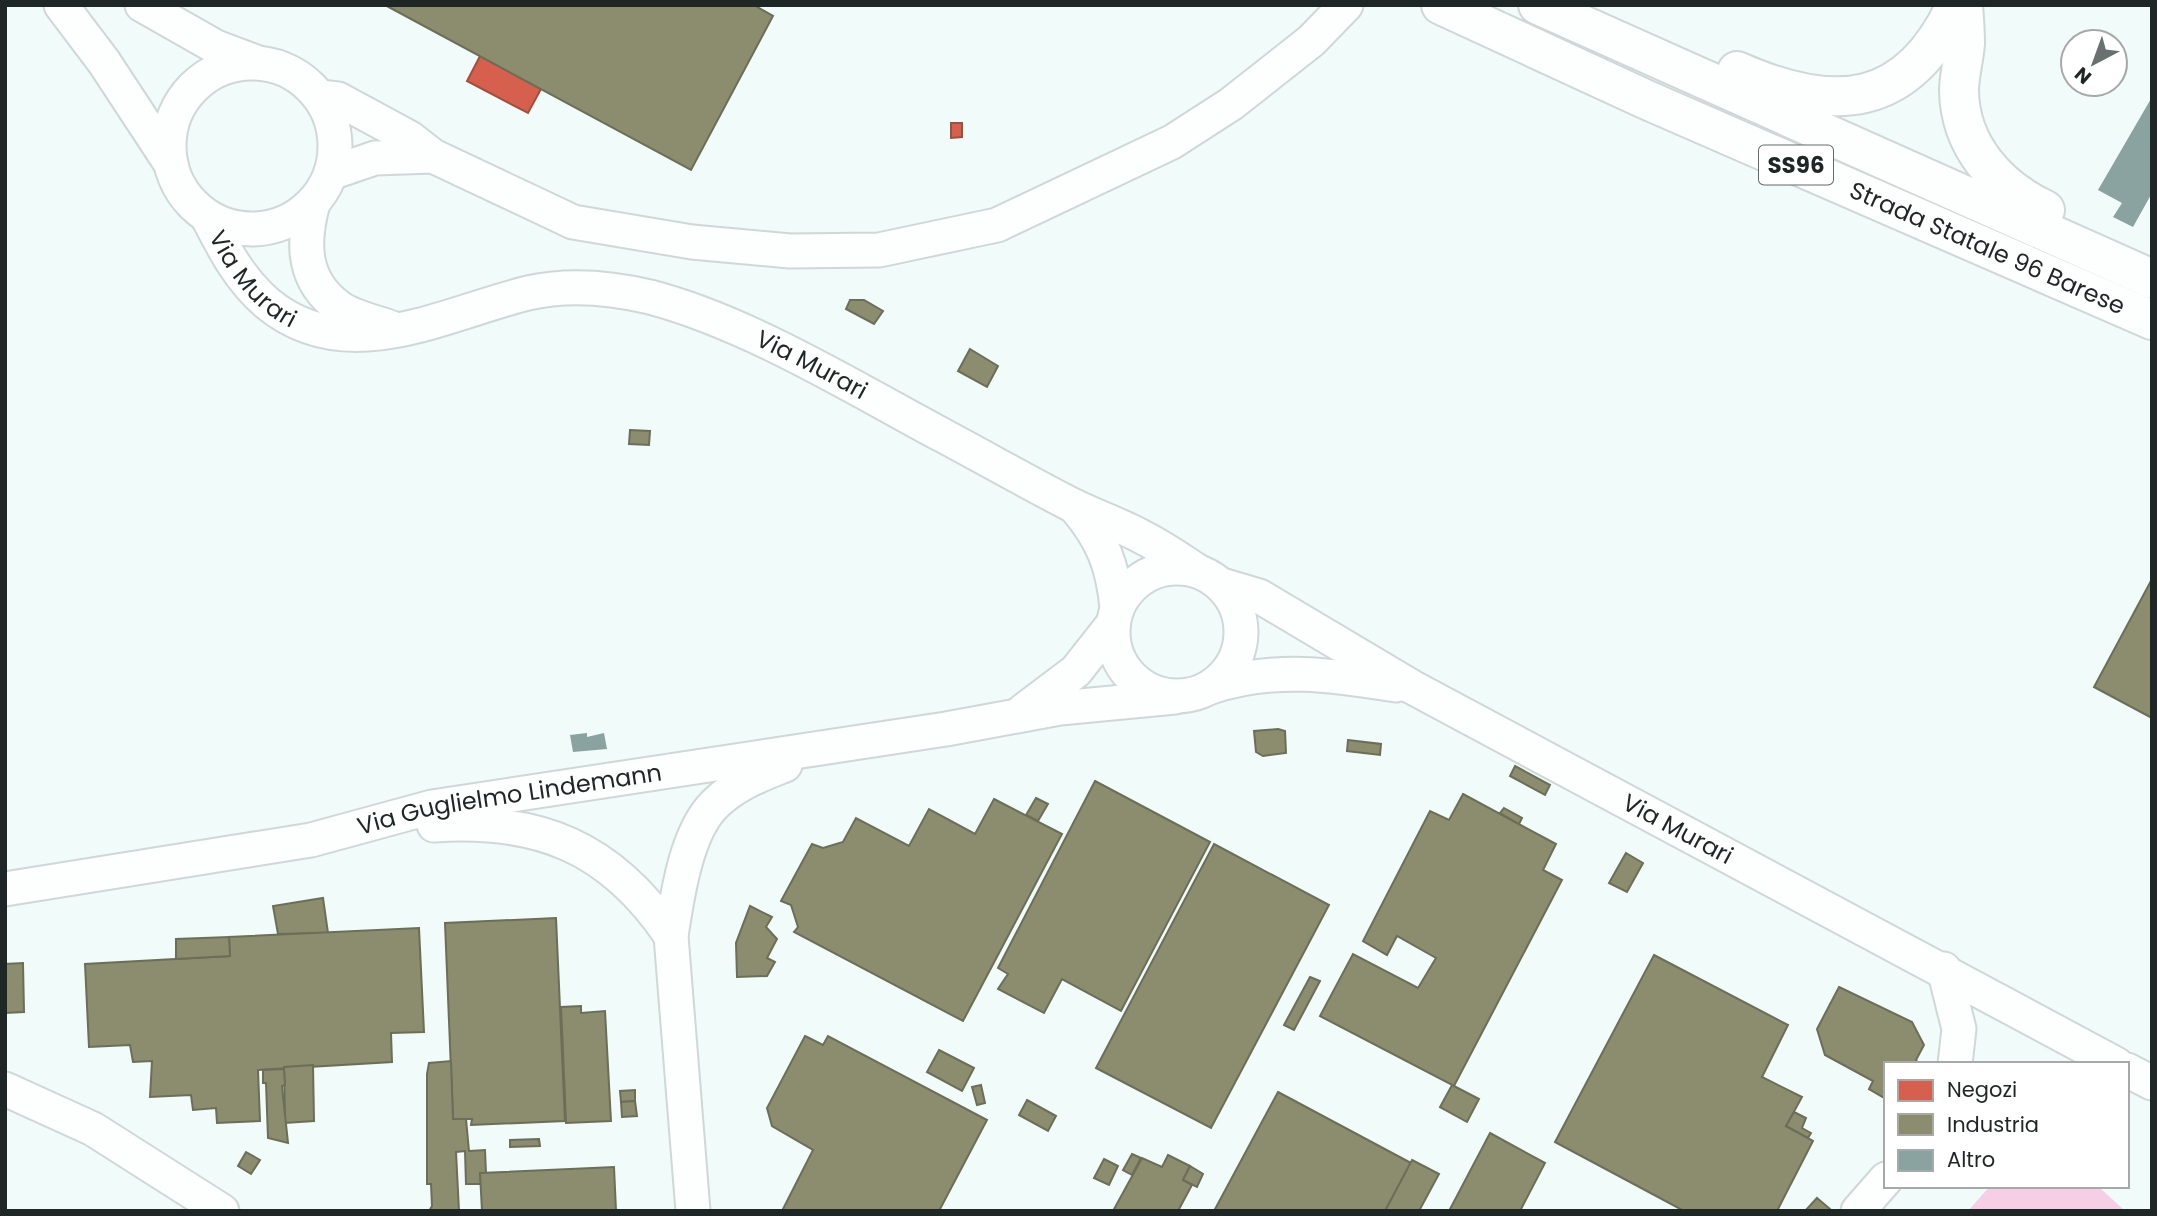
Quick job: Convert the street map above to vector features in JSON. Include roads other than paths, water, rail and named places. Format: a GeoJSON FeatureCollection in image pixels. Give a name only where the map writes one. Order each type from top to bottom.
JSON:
{"type":"FeatureCollection","features":[{"type":"Feature","properties":{"kind":"main road","name":"Strada Statale 96 Barese"},"geometry":{"type":"LineString","coordinates":[[1441,5],[1647,100],[2152,320]]}},
{"type":"Feature","properties":{"kind":"main road","name":"Strada Statale 96 Barese"},"geometry":{"type":"LineString","coordinates":[[1538,5],[2152,279]]}},
{"type":"Feature","properties":{"kind":"main road"},"geometry":{"type":"LineString","coordinates":[[1586,5],[1746,74],[1786,87],[1843,98],[1880,90],[1912,70],[1936,43],[1955,5]]}},
{"type":"Feature","properties":{"kind":"main road"},"geometry":{"type":"LineString","coordinates":[[1964,5],[1965,42],[1959,90],[1961,109],[1973,146],[1985,164],[2011,192],[2028,202],[2152,259]]}},
{"type":"Feature","properties":{"kind":"street"},"geometry":{"type":"LineString","coordinates":[[61,5],[104,62],[170,164],[178,184],[190,202],[207,216],[233,227],[262,229],[290,221],[313,203],[331,173],[336,147],[332,121],[320,97],[302,79],[281,67],[256,62],[216,47],[142,5]]}},
{"type":"Feature","properties":{"kind":"street"},"geometry":{"type":"LineString","coordinates":[[320,97],[338,99],[410,138],[433,156],[573,222],[692,242],[741,247],[790,251],[879,250],[997,226],[1172,142],[1231,104],[1311,41],[1346,5]]}},
{"type":"Feature","properties":{"kind":"street"},"geometry":{"type":"LineString","coordinates":[[170,164],[169,139],[172,126],[175,114],[188,92],[207,75],[231,65],[256,62]]}},
{"type":"Feature","properties":{"kind":"street"},"geometry":{"type":"LineString","coordinates":[[331,173],[375,158],[433,156]]}},
{"type":"Feature","properties":{"kind":"street","name":"Via Murari"},"geometry":{"type":"LineString","coordinates":[[313,203],[304,233],[305,252],[317,282],[340,308],[394,329]]}},
{"type":"Feature","properties":{"kind":"street","name":"Via Murari"},"geometry":{"type":"LineString","coordinates":[[207,216],[230,259],[246,280],[285,316],[308,327],[336,335],[360,335],[427,324],[531,293],[592,288],[650,297],[705,316],[787,353],[1074,506],[1144,538],[1209,577],[1240,617],[1242,636],[1239,652],[1229,671],[1211,687]]}},
{"type":"Feature","properties":{"kind":"street"},"geometry":{"type":"LineString","coordinates":[[1074,506],[1097,533],[1114,577],[1113,640],[1121,663],[1132,678],[1149,690],[1175,696]]}},
{"type":"Feature","properties":{"kind":"street","name":"Via Murari"},"geometry":{"type":"LineString","coordinates":[[1015,716],[1076,671],[1115,616],[1129,588],[1147,575],[1166,568],[1209,577],[1259,596],[1412,687],[1944,969],[2112,1062]]}},
{"type":"Feature","properties":{"kind":"street","name":"Via Murari"},"geometry":{"type":"LineString","coordinates":[[1015,716],[1060,708],[1197,694],[1238,678],[1315,672],[1412,687]]}},
{"type":"Feature","properties":{"kind":"street","name":"Via Guglielmo Lindemann"},"geometry":{"type":"LineString","coordinates":[[5,889],[311,840],[432,807],[837,746],[1015,716]]}},
{"type":"Feature","properties":{"kind":"street"},"geometry":{"type":"LineString","coordinates":[[693,1211],[671,936],[693,839],[714,804],[748,779],[837,746]]}},
{"type":"Feature","properties":{"kind":"street"},"geometry":{"type":"LineString","coordinates":[[311,840],[465,823],[502,824],[545,832],[599,859],[627,882],[652,907],[671,936]]}},
{"type":"Feature","properties":{"kind":"street"},"geometry":{"type":"LineString","coordinates":[[5,905],[80,885],[104,873]]}},
{"type":"Feature","properties":{"kind":"street"},"geometry":{"type":"LineString","coordinates":[[1944,969],[1959,1029],[1955,1062]]}},
{"type":"Feature","properties":{"kind":"street"},"geometry":{"type":"LineString","coordinates":[[2129,1071],[2152,1083]]}},
{"type":"Feature","properties":{"kind":"street"},"geometry":{"type":"LineString","coordinates":[[5,1089],[93,1129],[191,1188],[222,1211]]}},
{"type":"Feature","properties":{"kind":"street"},"geometry":{"type":"LineString","coordinates":[[1858,1211],[1884,1181]]}}]}
